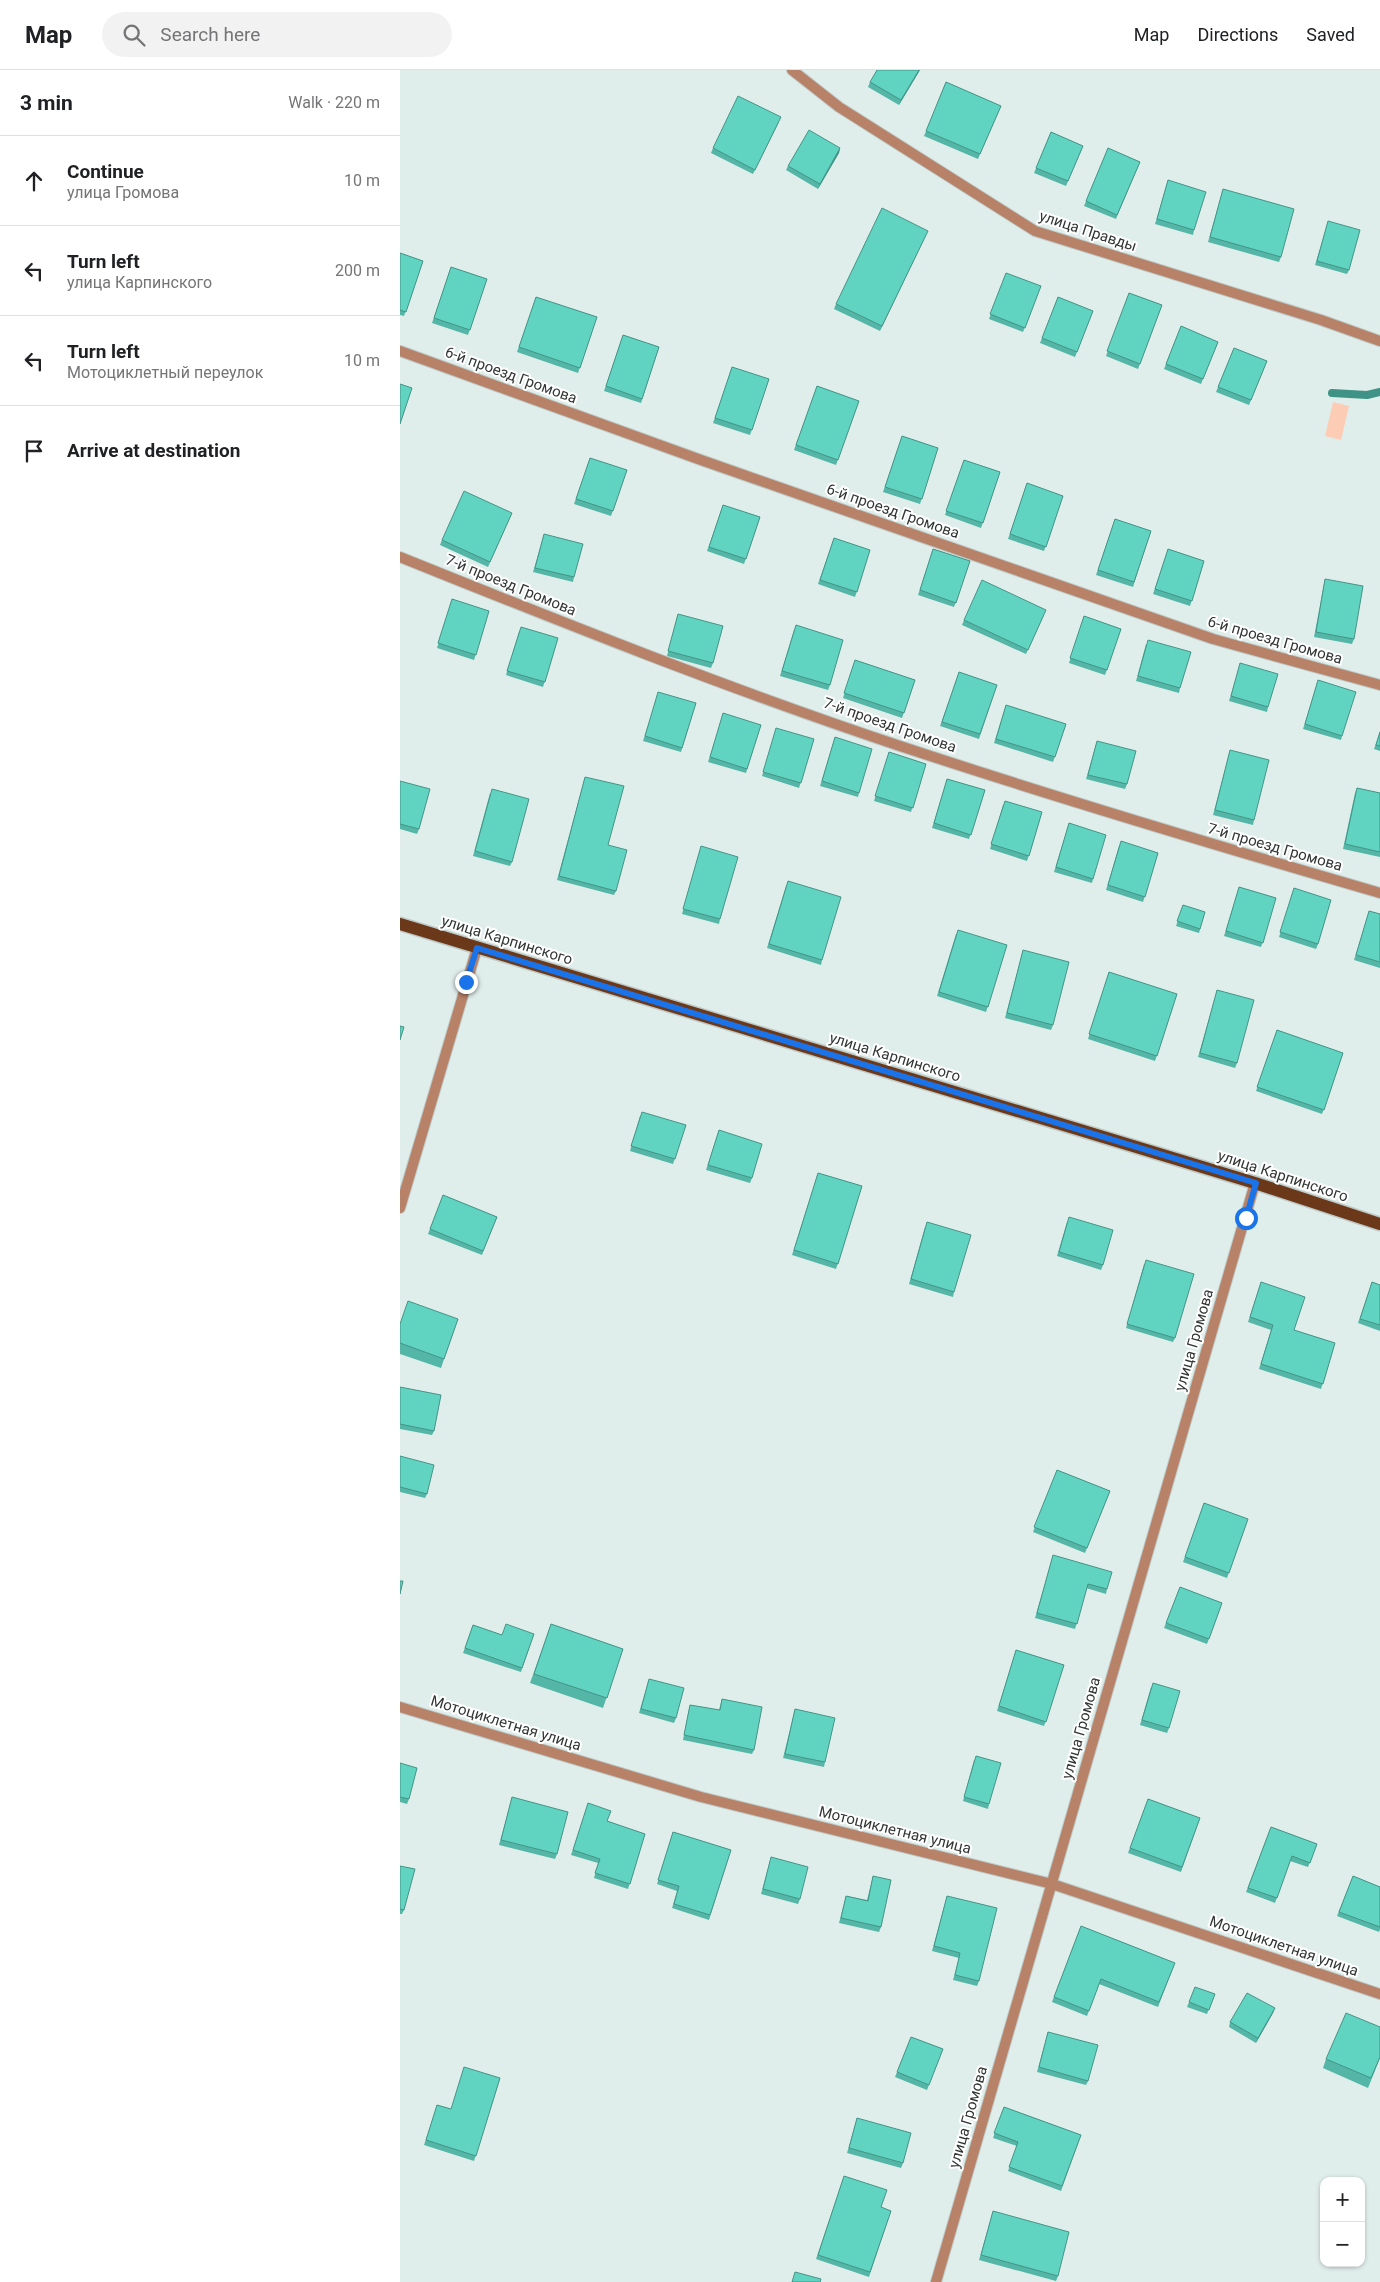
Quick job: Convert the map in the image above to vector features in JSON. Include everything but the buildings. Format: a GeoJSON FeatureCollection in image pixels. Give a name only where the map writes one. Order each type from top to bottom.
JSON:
{"type":"FeatureCollection","features":[{"type":"Feature","properties":{"kind":"main road","name":"улица Карпинского"},"geometry":{"type":"LineString","coordinates":[[400,924],[1256,1183],[1380,1224]]}},
{"type":"Feature","properties":{"kind":"street","name":"улица Правды"},"geometry":{"type":"LineString","coordinates":[[792,70],[839,107],[1035,231],[1321,320],[1380,341]]}},
{"type":"Feature","properties":{"kind":"street","name":"6-й проезд Громова"},"geometry":{"type":"LineString","coordinates":[[400,351],[701,460],[1213,639],[1380,685]]}},
{"type":"Feature","properties":{"kind":"street","name":"7-й проезд Громова"},"geometry":{"type":"LineString","coordinates":[[400,556],[628,649],[895,744],[1170,832],[1380,893]]}},
{"type":"Feature","properties":{"kind":"street"},"geometry":{"type":"LineString","coordinates":[[400,1208],[477,948]]}},
{"type":"Feature","properties":{"kind":"street","name":"улица Громова"},"geometry":{"type":"LineString","coordinates":[[936,2282],[1256,1183]]}},
{"type":"Feature","properties":{"kind":"street","name":"Мотоциклетная улица"},"geometry":{"type":"LineString","coordinates":[[400,1707],[701,1797],[1052,1884],[1380,1994]]}},
{"type":"Feature","properties":{"kind":"shaded area"},"geometry":{"type":"Polygon","coordinates":[[[1333,402],[1349,406],[1341,440],[1325,436],[1333,402]]]}},
{"type":"Feature","properties":{"kind":"waterway"},"geometry":{"type":"LineString","coordinates":[[1332,393],[1367,395],[1380,392]]}},
{"type":"Feature","properties":{"kind":"route"},"geometry":{"type":"LineString","coordinates":[[466,982],[477,948],[1256,1183],[1246,1218]]}}]}
